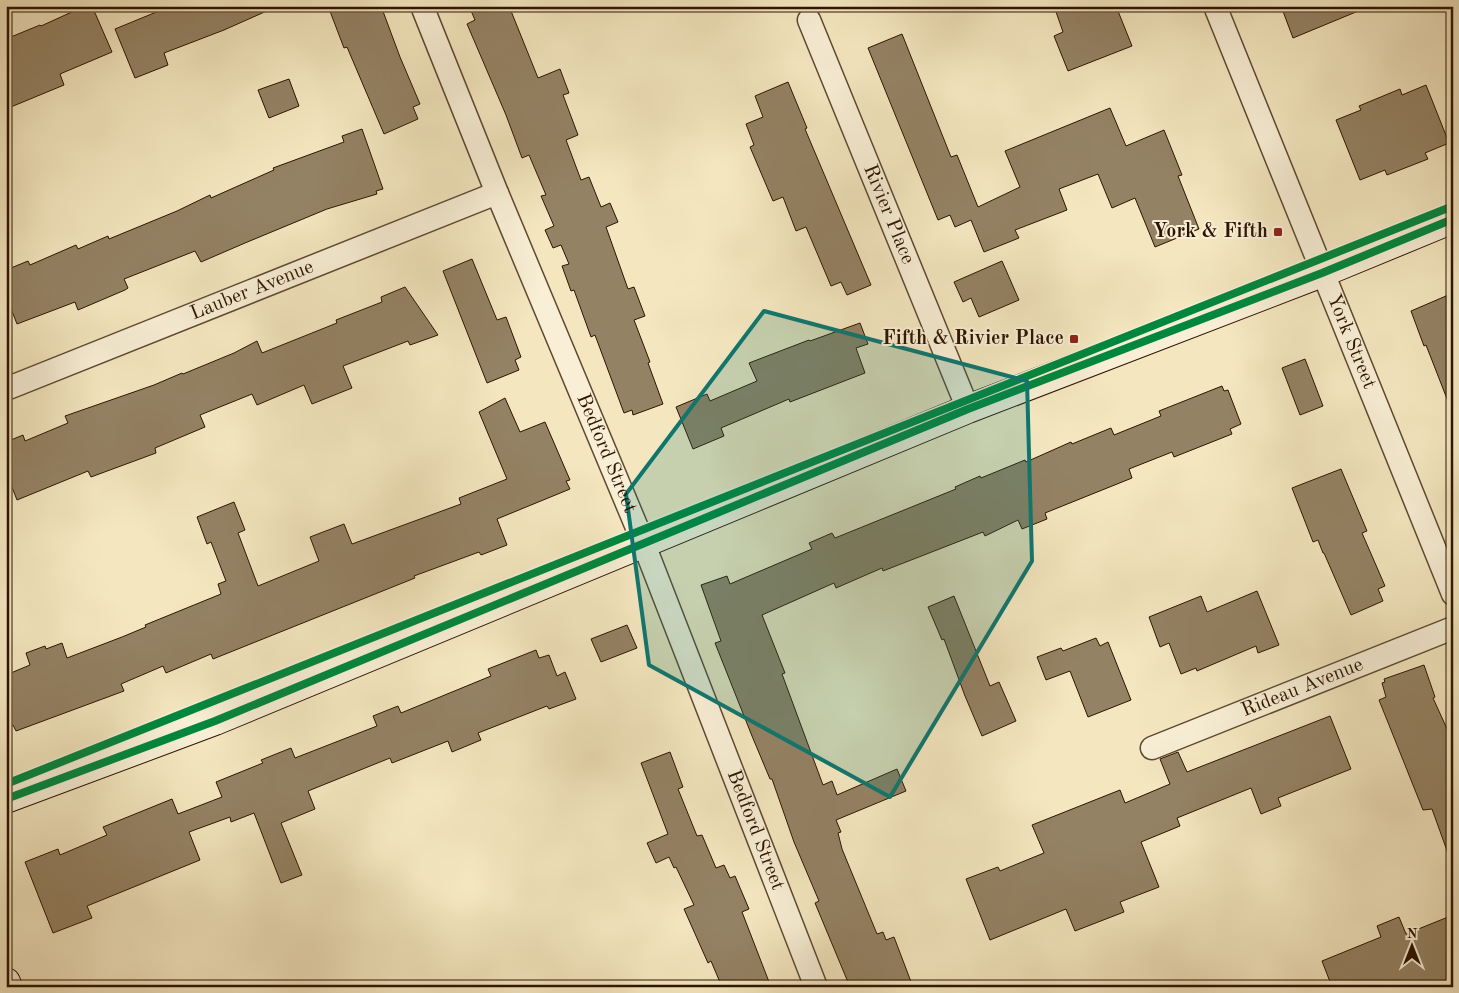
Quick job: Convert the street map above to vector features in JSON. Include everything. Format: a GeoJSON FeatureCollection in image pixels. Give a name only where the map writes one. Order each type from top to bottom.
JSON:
{"type":"FeatureCollection","features":[{"type":"Feature","properties":{"kind":"street","name":"Bedford Street"},"geometry":{"type":"LineString","coordinates":[[422,6],[497,193],[643,542],[816,987]]}},
{"type":"Feature","properties":{"kind":"street","name":"York Street"},"geometry":{"type":"LineString","coordinates":[[1215,6],[1453,594]]}},
{"type":"Feature","properties":{"kind":"street","name":"Rivier Place"},"geometry":{"type":"LineString","coordinates":[[809,20],[968,409]]}},
{"type":"Feature","properties":{"kind":"street","name":"Lauber Avenue"},"geometry":{"type":"LineString","coordinates":[[6,388],[497,193]]}},
{"type":"Feature","properties":{"kind":"street"},"geometry":{"type":"LineString","coordinates":[[6,799],[215,721],[643,542],[968,409],[1322,273],[1453,219]]}},
{"type":"Feature","properties":{"kind":"street","name":"Rideau Avenue"},"geometry":{"type":"LineString","coordinates":[[1152,748],[1453,628]]}},
{"type":"Feature","properties":{"kind":"street"},"geometry":{"type":"LineString","coordinates":[[6,982],[8,987]]}},
{"type":"Feature","properties":{"kind":"highlighted area"},"geometry":{"type":"Polygon","coordinates":[[[764,311],[1027,381],[1032,561],[890,797],[649,665],[626,494],[764,311]]]}},
{"type":"Feature","properties":{"kind":"building"},"geometry":{"type":"Polygon","coordinates":[[[85,6],[92,6],[112,52],[60,74],[64,85],[6,109],[6,39],[85,6]]]}},
{"type":"Feature","properties":{"kind":"building"},"geometry":{"type":"Polygon","coordinates":[[[171,6],[278,6],[224,30],[164,53],[168,65],[135,78],[115,29],[171,6]]]}},
{"type":"Feature","properties":{"kind":"building"},"geometry":{"type":"Polygon","coordinates":[[[328,6],[381,6],[420,104],[413,107],[418,119],[384,134],[347,47],[344,48],[328,6]]]}},
{"type":"Feature","properties":{"kind":"building"},"geometry":{"type":"Polygon","coordinates":[[[469,6],[509,6],[538,78],[560,69],[569,93],[563,95],[578,135],[566,140],[581,180],[589,177],[601,207],[610,203],[618,222],[606,227],[628,289],[634,287],[645,316],[634,320],[663,404],[633,415],[632,410],[624,413],[595,335],[591,337],[574,290],[571,291],[562,266],[569,264],[561,245],[553,248],[545,230],[554,226],[541,196],[546,195],[529,155],[522,158],[506,115],[467,24],[475,20],[469,6]]]}},
{"type":"Feature","properties":{"kind":"building"},"geometry":{"type":"Polygon","coordinates":[[[1054,6],[1116,6],[1132,46],[1068,71],[1054,36],[1063,32],[1054,6]]]}},
{"type":"Feature","properties":{"kind":"building"},"geometry":{"type":"Polygon","coordinates":[[[1281,6],[1368,6],[1368,7],[1293,38],[1281,6]]]}},
{"type":"Feature","properties":{"kind":"building"},"geometry":{"type":"Polygon","coordinates":[[[902,34],[951,157],[957,155],[978,207],[1020,187],[1005,151],[1110,108],[1126,146],[1164,130],[1182,175],[1178,176],[1199,229],[1155,247],[1135,198],[1112,208],[1098,174],[1059,189],[1067,210],[1015,230],[1019,238],[984,252],[971,220],[955,227],[950,215],[938,220],[868,48],[902,34]]]}},
{"type":"Feature","properties":{"kind":"building"},"geometry":{"type":"Polygon","coordinates":[[[289,79],[299,106],[269,118],[258,90],[289,79]]]}},
{"type":"Feature","properties":{"kind":"building"},"geometry":{"type":"Polygon","coordinates":[[[788,82],[807,128],[805,129],[871,285],[847,295],[841,282],[831,286],[806,227],[796,231],[783,197],[773,201],[750,147],[754,145],[746,124],[763,117],[755,96],[788,82]]]}},
{"type":"Feature","properties":{"kind":"building"},"geometry":{"type":"Polygon","coordinates":[[[1426,85],[1449,143],[1425,153],[1428,159],[1387,175],[1385,170],[1360,180],[1336,120],[1361,110],[1359,106],[1400,89],[1402,95],[1426,85]]]}},
{"type":"Feature","properties":{"kind":"building"},"geometry":{"type":"Polygon","coordinates":[[[362,129],[383,189],[376,191],[377,194],[327,209],[201,262],[195,251],[124,279],[128,288],[78,310],[75,302],[17,324],[6,296],[6,270],[28,261],[30,265],[76,245],[78,249],[108,236],[109,239],[210,195],[211,198],[274,170],[273,168],[344,142],[342,136],[362,129]]]}},
{"type":"Feature","properties":{"kind":"building"},"geometry":{"type":"Polygon","coordinates":[[[472,259],[497,320],[506,317],[521,357],[515,360],[519,370],[487,383],[443,271],[472,259]]]}},
{"type":"Feature","properties":{"kind":"building"},"geometry":{"type":"Polygon","coordinates":[[[1002,261],[1019,300],[979,317],[971,298],[963,302],[954,282],[1002,261]]]}},
{"type":"Feature","properties":{"kind":"building"},"geometry":{"type":"Polygon","coordinates":[[[405,287],[438,335],[410,345],[408,341],[343,366],[352,388],[312,404],[304,385],[257,405],[252,394],[200,415],[205,427],[155,448],[156,453],[91,477],[88,471],[17,500],[6,472],[6,442],[23,435],[25,441],[68,423],[65,416],[183,374],[234,353],[257,341],[262,353],[337,323],[336,320],[382,302],[381,297],[405,287]]]}},
{"type":"Feature","properties":{"kind":"building"},"geometry":{"type":"Polygon","coordinates":[[[1453,293],[1453,409],[1451,409],[1411,311],[1453,293]]]}},
{"type":"Feature","properties":{"kind":"building"},"geometry":{"type":"Polygon","coordinates":[[[860,323],[868,344],[856,348],[865,373],[790,402],[789,399],[721,428],[724,436],[693,449],[676,407],[707,394],[710,401],[757,381],[749,363],[860,323]]]}},
{"type":"Feature","properties":{"kind":"building"},"geometry":{"type":"Polygon","coordinates":[[[1305,359],[1323,406],[1300,415],[1282,368],[1305,359]]]}},
{"type":"Feature","properties":{"kind":"building"},"geometry":{"type":"Polygon","coordinates":[[[1222,386],[1224,391],[1228,390],[1241,424],[1230,429],[1232,434],[1174,457],[1172,452],[1129,469],[1132,478],[1045,513],[1047,519],[1022,529],[1018,520],[985,536],[983,532],[883,571],[882,568],[836,588],[834,583],[762,615],[785,673],[782,674],[823,785],[832,781],[837,795],[897,769],[906,791],[836,820],[841,832],[838,833],[842,849],[877,934],[883,932],[886,940],[894,937],[913,987],[850,987],[815,903],[819,901],[794,842],[772,779],[770,779],[715,643],[721,641],[701,585],[727,576],[730,584],[812,549],[809,543],[832,533],[835,538],[956,489],[955,487],[980,476],[981,478],[1025,460],[1026,462],[1071,442],[1072,444],[1111,428],[1114,435],[1161,416],[1159,411],[1222,386]]]}},
{"type":"Feature","properties":{"kind":"building"},"geometry":{"type":"Polygon","coordinates":[[[505,398],[520,432],[545,422],[570,480],[566,481],[570,489],[497,519],[507,545],[481,555],[479,552],[414,576],[415,578],[213,659],[211,654],[166,673],[163,666],[121,684],[124,691],[16,731],[13,725],[6,728],[6,675],[30,665],[26,653],[45,646],[46,649],[62,643],[67,658],[122,637],[146,627],[145,625],[221,594],[218,584],[226,581],[211,542],[207,544],[197,517],[234,502],[245,530],[238,533],[258,586],[319,561],[310,537],[344,524],[352,544],[461,504],[459,498],[507,479],[479,412],[505,398]]]}},
{"type":"Feature","properties":{"kind":"building"},"geometry":{"type":"Polygon","coordinates":[[[1341,469],[1367,531],[1362,533],[1385,586],[1378,589],[1383,601],[1351,615],[1318,540],[1313,542],[1292,488],[1341,469]]]}},
{"type":"Feature","properties":{"kind":"building"},"geometry":{"type":"Polygon","coordinates":[[[1257,591],[1279,645],[1258,653],[1256,646],[1197,671],[1196,668],[1181,674],[1169,643],[1160,647],[1149,617],[1201,596],[1207,612],[1257,591]]]}},
{"type":"Feature","properties":{"kind":"building"},"geometry":{"type":"Polygon","coordinates":[[[954,596],[990,686],[999,682],[1016,721],[982,736],[944,639],[942,640],[928,607],[954,596]]]}},
{"type":"Feature","properties":{"kind":"building"},"geometry":{"type":"Polygon","coordinates":[[[627,625],[637,648],[601,662],[591,639],[627,625]]]}},
{"type":"Feature","properties":{"kind":"building"},"geometry":{"type":"Polygon","coordinates":[[[1096,638],[1100,646],[1108,642],[1131,700],[1088,717],[1070,671],[1046,680],[1037,657],[1061,648],[1063,651],[1096,638]]]}},
{"type":"Feature","properties":{"kind":"building"},"geometry":{"type":"Polygon","coordinates":[[[536,650],[539,658],[549,655],[557,676],[565,672],[576,699],[549,709],[547,706],[478,733],[481,740],[452,752],[448,741],[392,763],[390,758],[308,791],[315,809],[281,823],[302,875],[281,883],[254,813],[231,822],[230,817],[189,832],[200,860],[87,906],[92,918],[53,933],[25,862],[58,849],[60,855],[107,835],[103,827],[172,799],[178,814],[222,797],[216,782],[263,763],[261,760],[291,748],[295,758],[377,726],[373,716],[398,706],[401,713],[491,676],[488,669],[536,650]]]}},
{"type":"Feature","properties":{"kind":"building"},"geometry":{"type":"Polygon","coordinates":[[[1424,665],[1435,697],[1433,698],[1453,742],[1453,859],[1450,859],[1432,809],[1423,810],[1379,700],[1386,697],[1382,683],[1385,682],[1384,679],[1424,665]]]}},
{"type":"Feature","properties":{"kind":"building"},"geometry":{"type":"Polygon","coordinates":[[[1330,716],[1351,769],[1278,798],[1281,806],[1261,814],[1251,788],[1177,818],[1180,826],[1141,842],[1159,887],[1120,902],[1124,912],[1075,931],[1066,909],[990,940],[966,879],[998,867],[1000,871],[1044,853],[1032,825],[1120,790],[1125,803],[1170,784],[1160,759],[1178,752],[1187,772],[1330,716]]]}},
{"type":"Feature","properties":{"kind":"building"},"geometry":{"type":"Polygon","coordinates":[[[670,752],[683,787],[678,789],[697,836],[702,835],[716,868],[724,865],[730,878],[735,876],[749,909],[742,912],[771,987],[722,987],[711,961],[708,963],[684,909],[694,905],[676,867],[674,868],[669,857],[656,863],[647,843],[668,834],[641,763],[670,752]]]}},
{"type":"Feature","properties":{"kind":"building"},"geometry":{"type":"Polygon","coordinates":[[[1453,915],[1453,979],[1434,987],[1332,987],[1322,961],[1381,937],[1377,926],[1399,917],[1406,934],[1453,915]]]}},
{"type":"Feature","properties":{"kind":"cycle path"},"geometry":{"type":"LineString","coordinates":[[6,784],[1453,206]]}},
{"type":"Feature","properties":{"kind":"cycle path"},"geometry":{"type":"LineString","coordinates":[[6,799],[215,721],[968,409],[1322,273],[1453,219]]}},
{"type":"Feature","properties":{"kind":"place","name":"York & Fifth"},"geometry":{"type":"Point","coordinates":[1278,232]}},
{"type":"Feature","properties":{"kind":"place","name":"Fifth & Rivier Place"},"geometry":{"type":"Point","coordinates":[1074,339]}}]}
